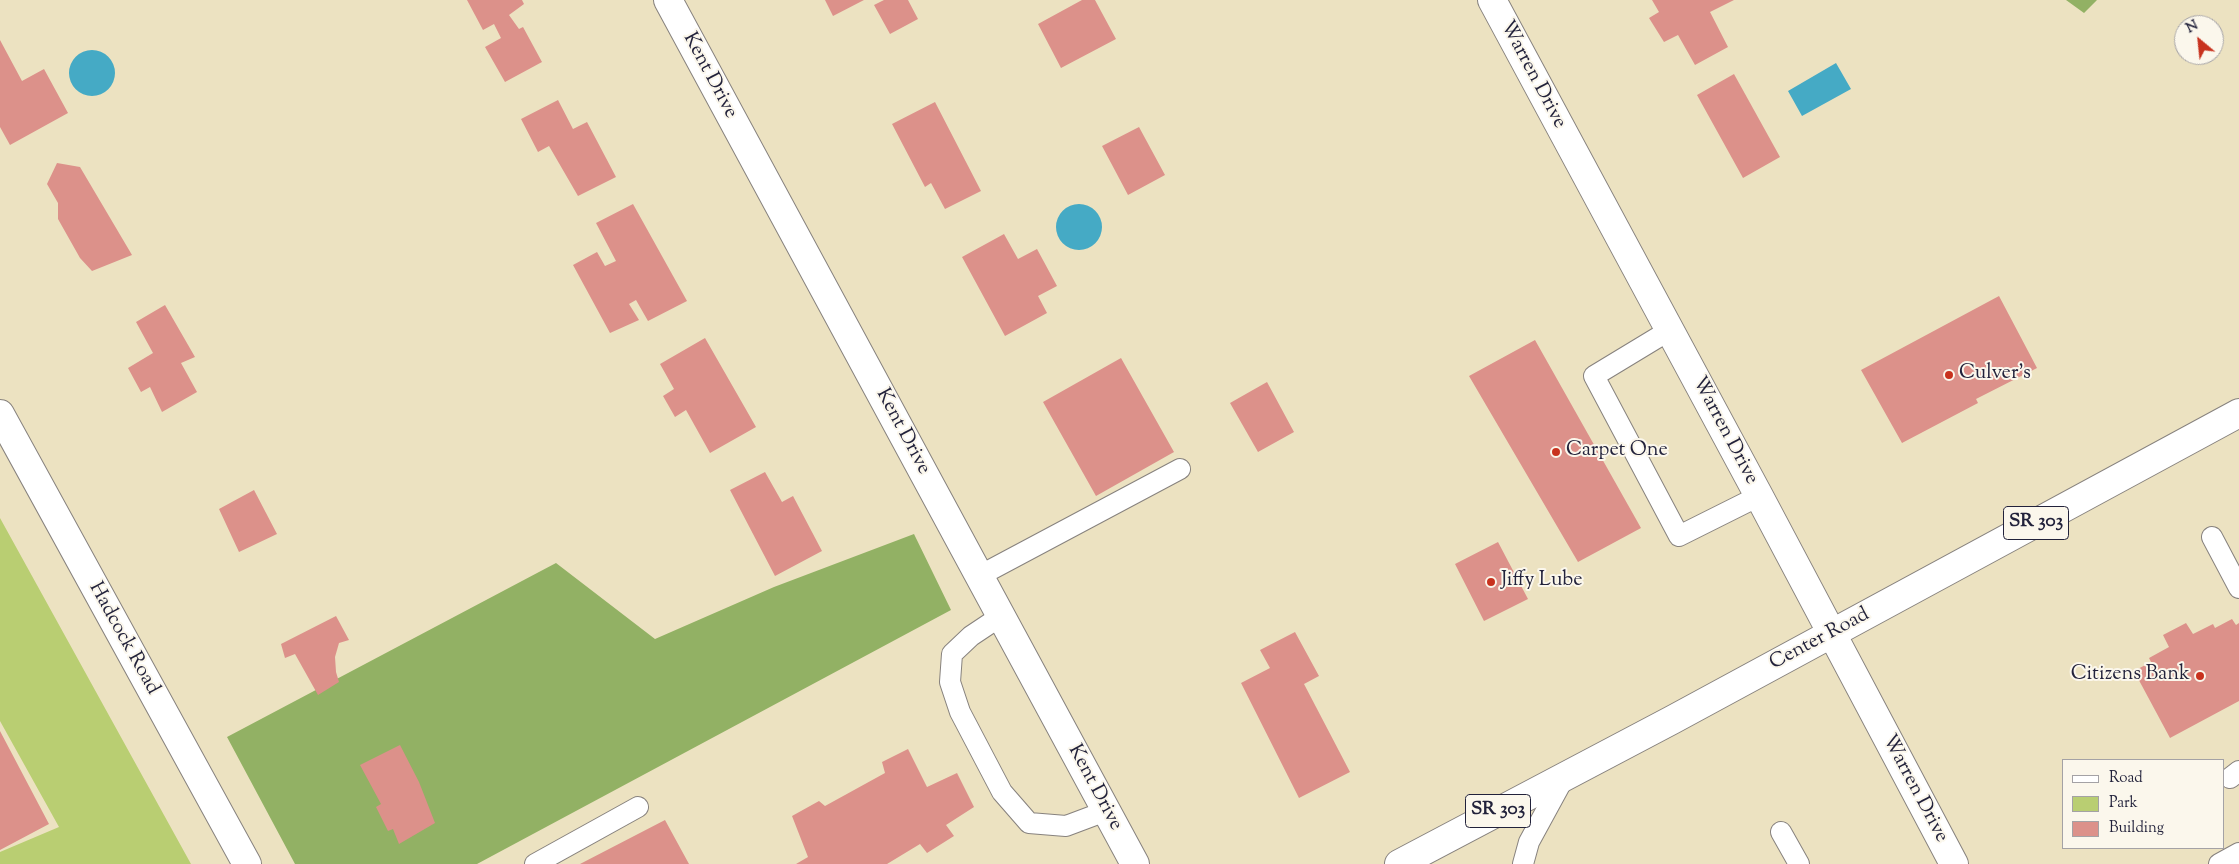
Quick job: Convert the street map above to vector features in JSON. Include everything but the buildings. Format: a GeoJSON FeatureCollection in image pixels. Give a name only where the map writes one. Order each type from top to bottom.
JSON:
{"type":"FeatureCollection","features":[{"type":"Feature","properties":{"kind":"street","name":"Kent Drive"},"geometry":{"type":"LineString","coordinates":[[668,0],[1135,864]]}},
{"type":"Feature","properties":{"kind":"street","name":"Warren Drive"},"geometry":{"type":"LineString","coordinates":[[1492,0],[1759,496],[1954,864]]}},
{"type":"Feature","properties":{"kind":"street","name":"Center Road"},"geometry":{"type":"LineString","coordinates":[[1399,864],[1832,634],[2239,413]]}},
{"type":"Feature","properties":{"kind":"street","name":"Hadcock Road"},"geometry":{"type":"LineString","coordinates":[[0,414],[247,864]]}},
{"type":"Feature","properties":{"kind":"lane"},"geometry":{"type":"LineString","coordinates":[[1670,330],[1594,376],[1679,536],[1759,496]]}},
{"type":"Feature","properties":{"kind":"lane"},"geometry":{"type":"LineString","coordinates":[[979,576],[1180,468]]}},
{"type":"Feature","properties":{"kind":"lane"},"geometry":{"type":"LineString","coordinates":[[2212,537],[2239,588]]}},
{"type":"Feature","properties":{"kind":"lane"},"geometry":{"type":"LineString","coordinates":[[1001,616],[971,636],[952,654],[950,682],[960,712],[1002,792],[1029,822],[1066,826],[1106,810]]}},
{"type":"Feature","properties":{"kind":"lane"},"geometry":{"type":"LineString","coordinates":[[1524,864],[1529,842],[1565,776]]}},
{"type":"Feature","properties":{"kind":"lane"},"geometry":{"type":"LineString","coordinates":[[535,864],[638,807]]}},
{"type":"Feature","properties":{"kind":"lane"},"geometry":{"type":"LineString","coordinates":[[1781,832],[1798,864]]}},
{"type":"Feature","properties":{"kind":"lane"},"geometry":{"type":"LineString","coordinates":[[2219,864],[2239,853]]}},
{"type":"Feature","properties":{"kind":"green space"},"geometry":{"type":"Polygon","coordinates":[[[2066,0],[2097,0],[2084,13],[2066,0]]]}},
{"type":"Feature","properties":{"kind":"green space"},"geometry":{"type":"Polygon","coordinates":[[[0,518],[191,864],[0,864],[0,852],[59,827],[0,721],[0,518]]]}},
{"type":"Feature","properties":{"kind":"green space"},"geometry":{"type":"Polygon","coordinates":[[[914,534],[951,610],[477,864],[295,864],[227,737],[556,563],[655,639],[774,587],[914,534]]]}},
{"type":"Feature","properties":{"kind":"water"},"geometry":{"type":"Polygon","coordinates":[[[92,50],[105,54],[111,60],[115,73],[111,86],[105,92],[92,96],[79,92],[73,86],[69,73],[73,60],[79,54],[92,50]]]}},
{"type":"Feature","properties":{"kind":"water"},"geometry":{"type":"Polygon","coordinates":[[[1836,63],[1851,89],[1802,116],[1788,91],[1836,63]]]}},
{"type":"Feature","properties":{"kind":"water"},"geometry":{"type":"Polygon","coordinates":[[[1079,204],[1092,208],[1098,214],[1102,227],[1098,240],[1092,246],[1079,250],[1066,246],[1060,240],[1056,227],[1060,214],[1066,208],[1079,204]]]}},
{"type":"Feature","properties":{"kind":"place","name":"Culver's"},"geometry":{"type":"Point","coordinates":[1949,375]}},
{"type":"Feature","properties":{"kind":"place","name":"Carpet One"},"geometry":{"type":"Point","coordinates":[1556,452]}},
{"type":"Feature","properties":{"kind":"place","name":"Jiffy Lube"},"geometry":{"type":"Point","coordinates":[1491,582]}},
{"type":"Feature","properties":{"kind":"place","name":"Citizens Bank"},"geometry":{"type":"Point","coordinates":[2200,676]}}]}
